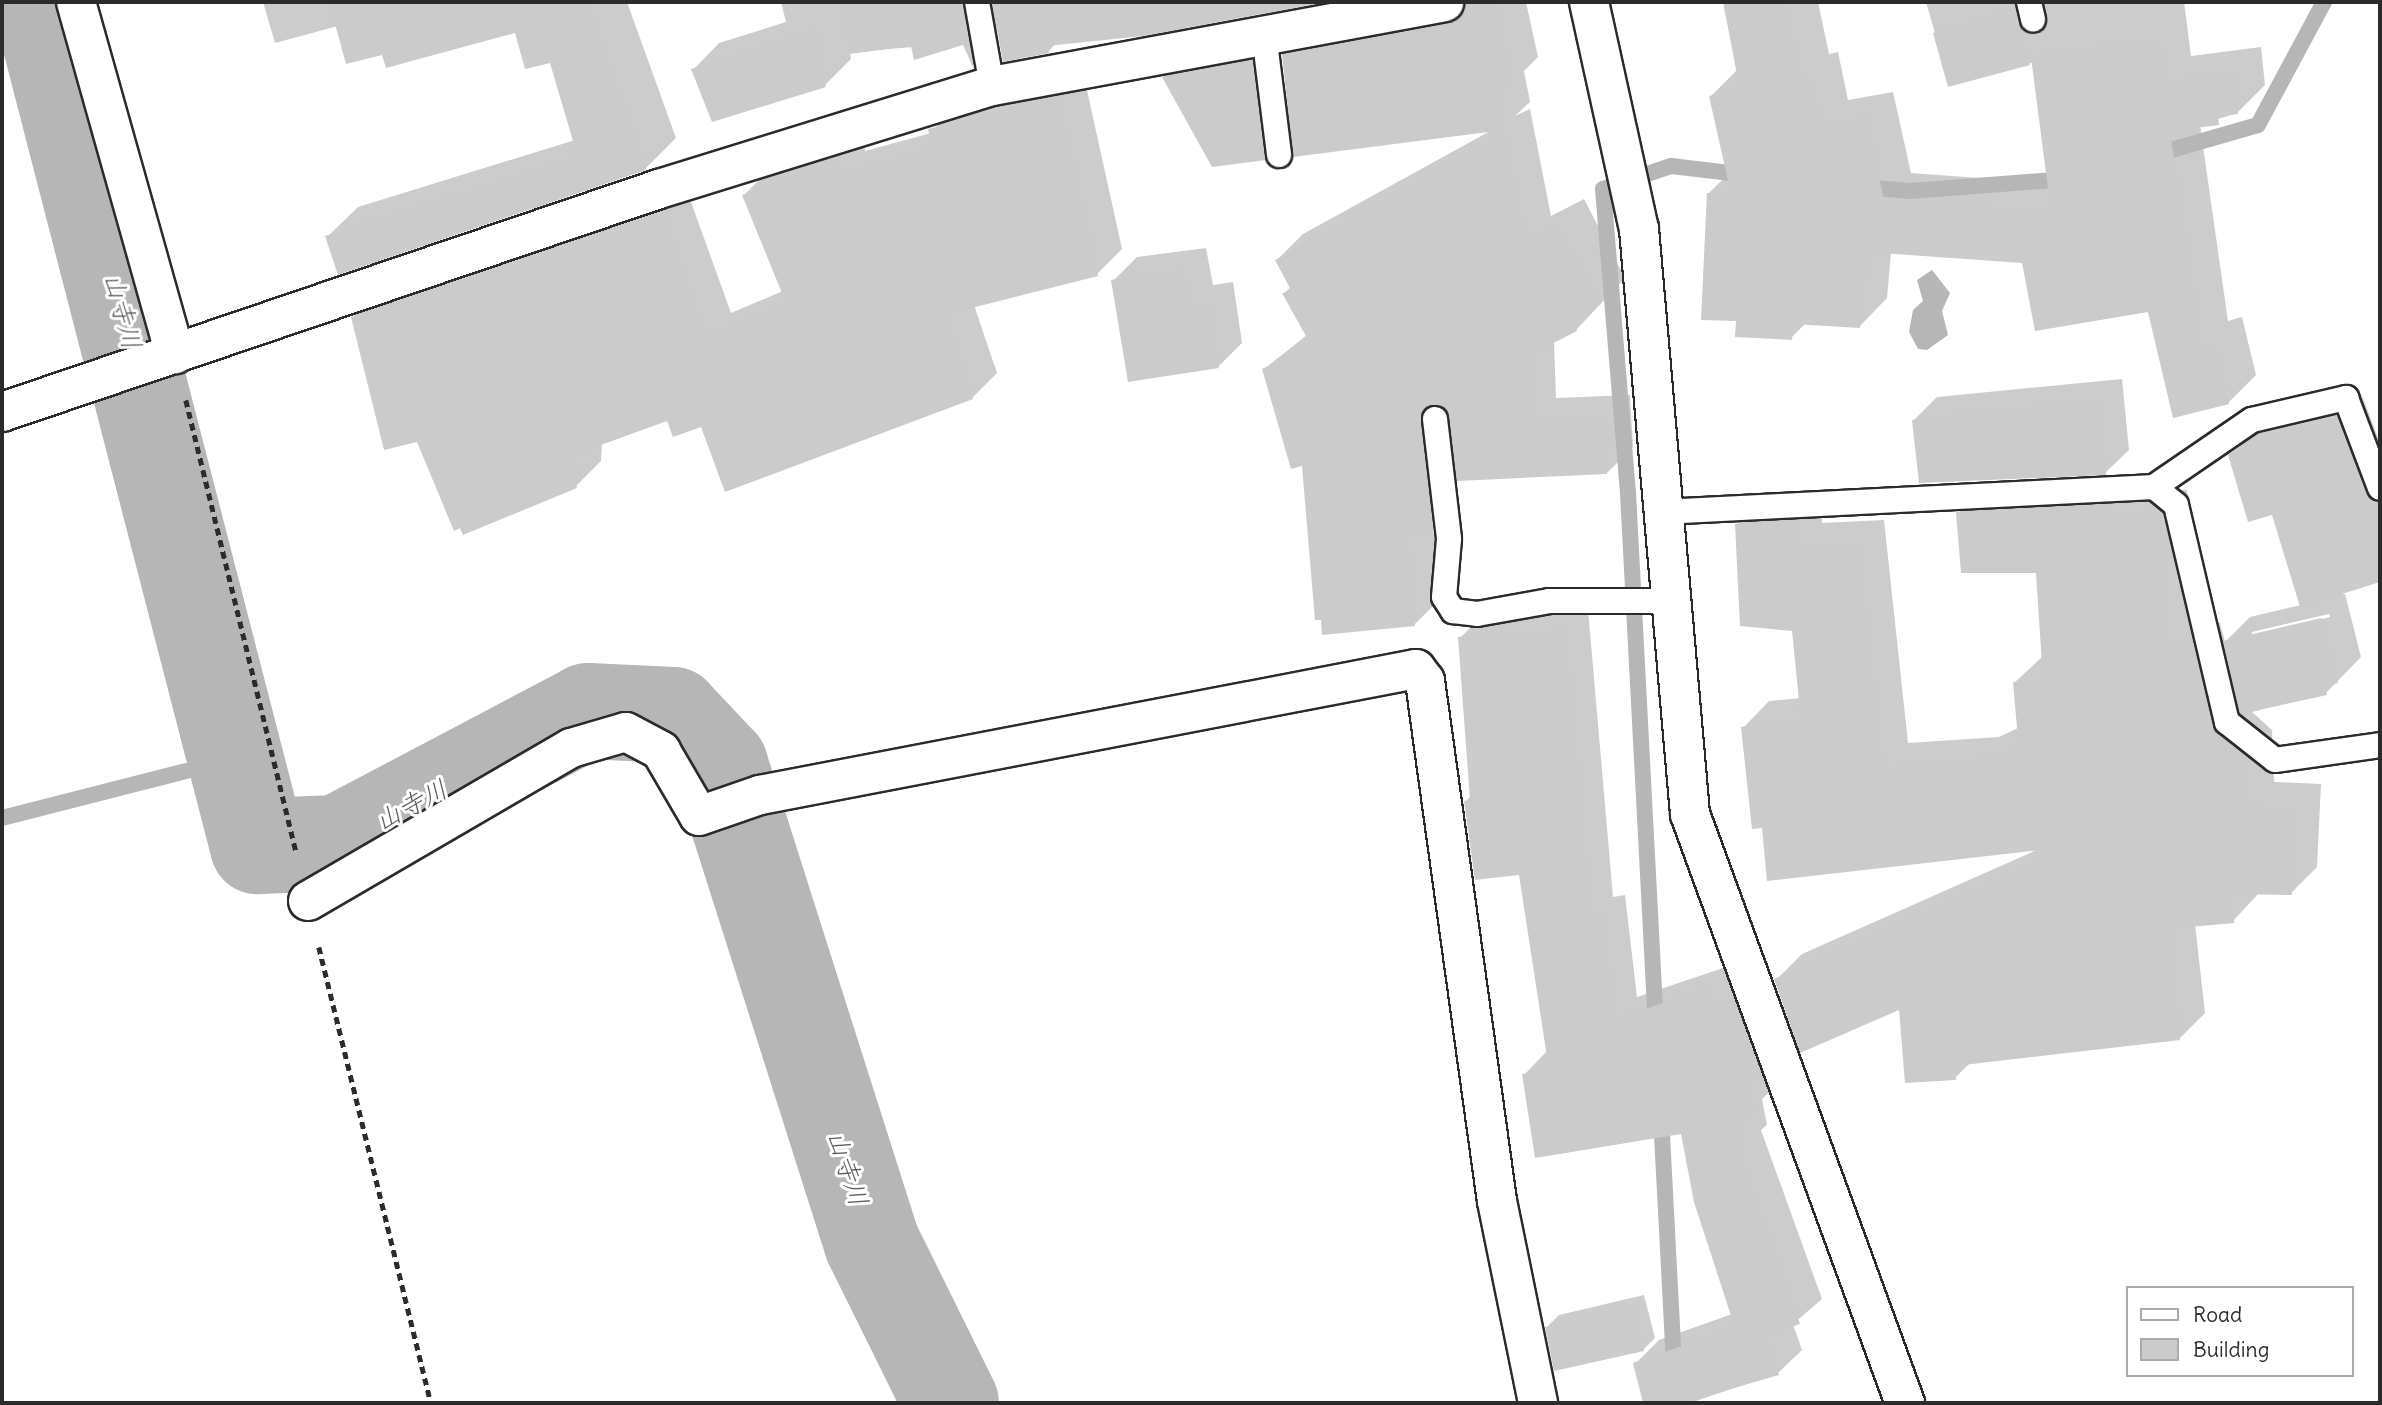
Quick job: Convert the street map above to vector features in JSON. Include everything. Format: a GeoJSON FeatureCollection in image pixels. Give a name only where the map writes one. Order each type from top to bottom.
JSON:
{"type":"FeatureCollection","features":[{"type":"Feature","properties":{"kind":"street"},"geometry":{"type":"LineString","coordinates":[[76,2],[175,355]]}},
{"type":"Feature","properties":{"kind":"street"},"geometry":{"type":"LineString","coordinates":[[2,412],[659,190],[992,86],[1444,2]]}},
{"type":"Feature","properties":{"kind":"street"},"geometry":{"type":"LineString","coordinates":[[1589,2],[1639,229],[1690,814],[1905,1403]]}},
{"type":"Feature","properties":{"kind":"street"},"geometry":{"type":"LineString","coordinates":[[308,901],[571,748],[626,732],[661,751],[699,816],[760,795],[1416,669],[1425,681],[1497,1201],[1538,1403]]}},
{"type":"Feature","properties":{"kind":"lane"},"geometry":{"type":"LineString","coordinates":[[977,2],[992,86]]}},
{"type":"Feature","properties":{"kind":"lane"},"geometry":{"type":"LineString","coordinates":[[1264,34],[1279,155]]}},
{"type":"Feature","properties":{"kind":"lane"},"geometry":{"type":"LineString","coordinates":[[1662,512],[2154,487],[2252,420],[2346,398],[2380,488]]}},
{"type":"Feature","properties":{"kind":"lane"},"geometry":{"type":"LineString","coordinates":[[1435,419],[1447,500],[1444,597],[1453,611],[1477,614],[1549,601],[1671,601]]}},
{"type":"Feature","properties":{"kind":"lane"},"geometry":{"type":"LineString","coordinates":[[2154,487],[2176,505],[2227,722],[2275,760],[2380,745]]}},
{"type":"Feature","properties":{"kind":"shaded area"},"geometry":{"type":"Polygon","coordinates":[[[1932,270],[1950,293],[1942,311],[1948,335],[1927,350],[1918,349],[1909,332],[1913,310],[1923,301],[1917,280],[1932,270]]]}},
{"type":"Feature","properties":{"kind":"building"},"geometry":{"type":"Polygon","coordinates":[[[329,2],[587,2],[646,170],[338,275],[325,236],[578,158],[550,63],[525,69],[515,33],[386,68],[382,55],[346,64],[329,2]]]}},
{"type":"Feature","properties":{"kind":"building"},"geometry":{"type":"Polygon","coordinates":[[[842,2],[963,2],[974,69],[963,45],[914,60],[911,46],[849,54],[842,2]]]}},
{"type":"Feature","properties":{"kind":"building"},"geometry":{"type":"Polygon","coordinates":[[[992,2],[1326,2],[1143,36],[1047,46],[1049,53],[1003,62],[992,2]]]}},
{"type":"Feature","properties":{"kind":"building"},"geometry":{"type":"Polygon","coordinates":[[[1465,2],[1494,2],[1512,85],[1496,88],[1504,130],[1293,157],[1282,54],[1448,24],[1459,18],[1465,2]]]}},
{"type":"Feature","properties":{"kind":"building"},"geometry":{"type":"Polygon","coordinates":[[[1723,2],[1785,2],[1801,81],[1810,79],[1821,127],[1866,118],[1884,200],[2051,212],[2031,57],[2159,40],[2164,82],[2234,74],[2238,114],[2218,117],[2219,125],[2170,131],[2201,347],[2214,344],[2229,404],[2173,418],[2148,312],[2035,331],[2022,263],[1867,252],[1860,328],[1793,324],[1792,340],[1735,337],[1736,321],[1701,320],[1707,193],[1731,194],[1709,96],[1740,90],[1723,2]]]}},
{"type":"Feature","properties":{"kind":"building"},"geometry":{"type":"Polygon","coordinates":[[[2015,9],[2030,65],[1948,87],[1933,33],[2015,9]]]}},
{"type":"Feature","properties":{"kind":"building"},"geometry":{"type":"Polygon","coordinates":[[[817,30],[826,87],[712,122],[691,69],[817,30]]]}},
{"type":"Feature","properties":{"kind":"building"},"geometry":{"type":"Polygon","coordinates":[[[1252,60],[1266,160],[1212,167],[1162,77],[1252,60]]]}},
{"type":"Feature","properties":{"kind":"building"},"geometry":{"type":"Polygon","coordinates":[[[1058,96],[1098,276],[944,315],[973,399],[725,492],[701,427],[673,437],[667,421],[573,455],[581,476],[574,479],[577,488],[463,535],[460,528],[454,531],[417,442],[384,450],[351,317],[661,211],[706,337],[786,303],[742,195],[837,157],[840,174],[924,152],[922,144],[931,143],[928,129],[1058,96]]]}},
{"type":"Feature","properties":{"kind":"building"},"geometry":{"type":"Polygon","coordinates":[[[1505,134],[1525,240],[1557,224],[1600,305],[1572,319],[1577,331],[1528,356],[1531,423],[1605,420],[1607,474],[1457,481],[1447,411],[1427,407],[1420,421],[1433,529],[1406,532],[1415,626],[1322,635],[1321,620],[1315,620],[1302,466],[1291,469],[1262,369],[1311,345],[1282,293],[1292,292],[1275,260],[1505,134]]]}},
{"type":"Feature","properties":{"kind":"building"},"geometry":{"type":"Polygon","coordinates":[[[1182,271],[1189,308],[1209,304],[1219,368],[1128,382],[1111,280],[1182,271]]]}},
{"type":"Feature","properties":{"kind":"building"},"geometry":{"type":"Polygon","coordinates":[[[2100,401],[2106,475],[1919,483],[1912,420],[2100,401]]]}},
{"type":"Feature","properties":{"kind":"building"},"geometry":{"type":"Polygon","coordinates":[[[2337,416],[2366,493],[2380,503],[2380,582],[2300,607],[2272,515],[2248,522],[2228,455],[2258,434],[2337,416]]]}},
{"type":"Feature","properties":{"kind":"building"},"geometry":{"type":"Polygon","coordinates":[[[2109,504],[2110,518],[2161,515],[2168,642],[2184,640],[2185,650],[2194,648],[2213,726],[2246,756],[2249,807],[2295,809],[2292,895],[2231,894],[2234,923],[2167,929],[2180,1040],[1955,1066],[1956,1080],[1905,1083],[1899,1010],[1800,1053],[1774,979],[2077,846],[1767,881],[1762,828],[1752,829],[1741,727],[1801,720],[1792,631],[1740,626],[1735,524],[1796,521],[1797,549],[1858,545],[1882,769],[1980,761],[1979,754],[2019,751],[2013,682],[2043,680],[2036,573],[1961,573],[1956,512],[2109,504]]]}},
{"type":"Feature","properties":{"kind":"building"},"geometry":{"type":"Polygon","coordinates":[[[2321,618],[2338,683],[2325,686],[2327,695],[2240,714],[2223,641],[2321,618]]]}},
{"type":"Feature","properties":{"kind":"building"},"geometry":{"type":"Polygon","coordinates":[[[1565,631],[1590,919],[1603,918],[1614,1019],[1709,988],[1715,1005],[1733,997],[1760,1070],[1743,1078],[1754,1110],[1738,1115],[1745,1150],[1737,1151],[1800,1324],[1766,1335],[1779,1375],[1682,1403],[1643,1403],[1633,1363],[1735,1328],[1694,1202],[1681,1134],[1535,1158],[1522,1074],[1549,1070],[1519,875],[1475,880],[1464,801],[1470,800],[1458,637],[1565,631]]]}},
{"type":"Feature","properties":{"kind":"building"},"geometry":{"type":"Polygon","coordinates":[[[1632,1306],[1644,1351],[1554,1371],[1545,1327],[1632,1306]]]}},
{"type":"Feature","properties":{"kind":"waterway","name":"山寺川"},"geometry":{"type":"LineString","coordinates":[[40,2],[258,846],[338,843],[588,711],[673,715],[720,765],[872,1243],[951,1403]]}},
{"type":"Feature","properties":{"kind":"waterway"},"geometry":{"type":"LineString","coordinates":[[2154,155],[2258,125],[2324,2]]}},
{"type":"Feature","properties":{"kind":"waterway"},"geometry":{"type":"LineString","coordinates":[[1656,1027],[1628,493],[1603,189],[1671,166],[1748,175]]}},
{"type":"Feature","properties":{"kind":"waterway"},"geometry":{"type":"LineString","coordinates":[[1861,187],[1911,191],[2068,179]]}},
{"type":"Feature","properties":{"kind":"waterway"},"geometry":{"type":"LineString","coordinates":[[2,818],[186,771]]}},
{"type":"Feature","properties":{"kind":"waterway"},"geometry":{"type":"LineString","coordinates":[[1661,1116],[1676,1403]]}}]}
